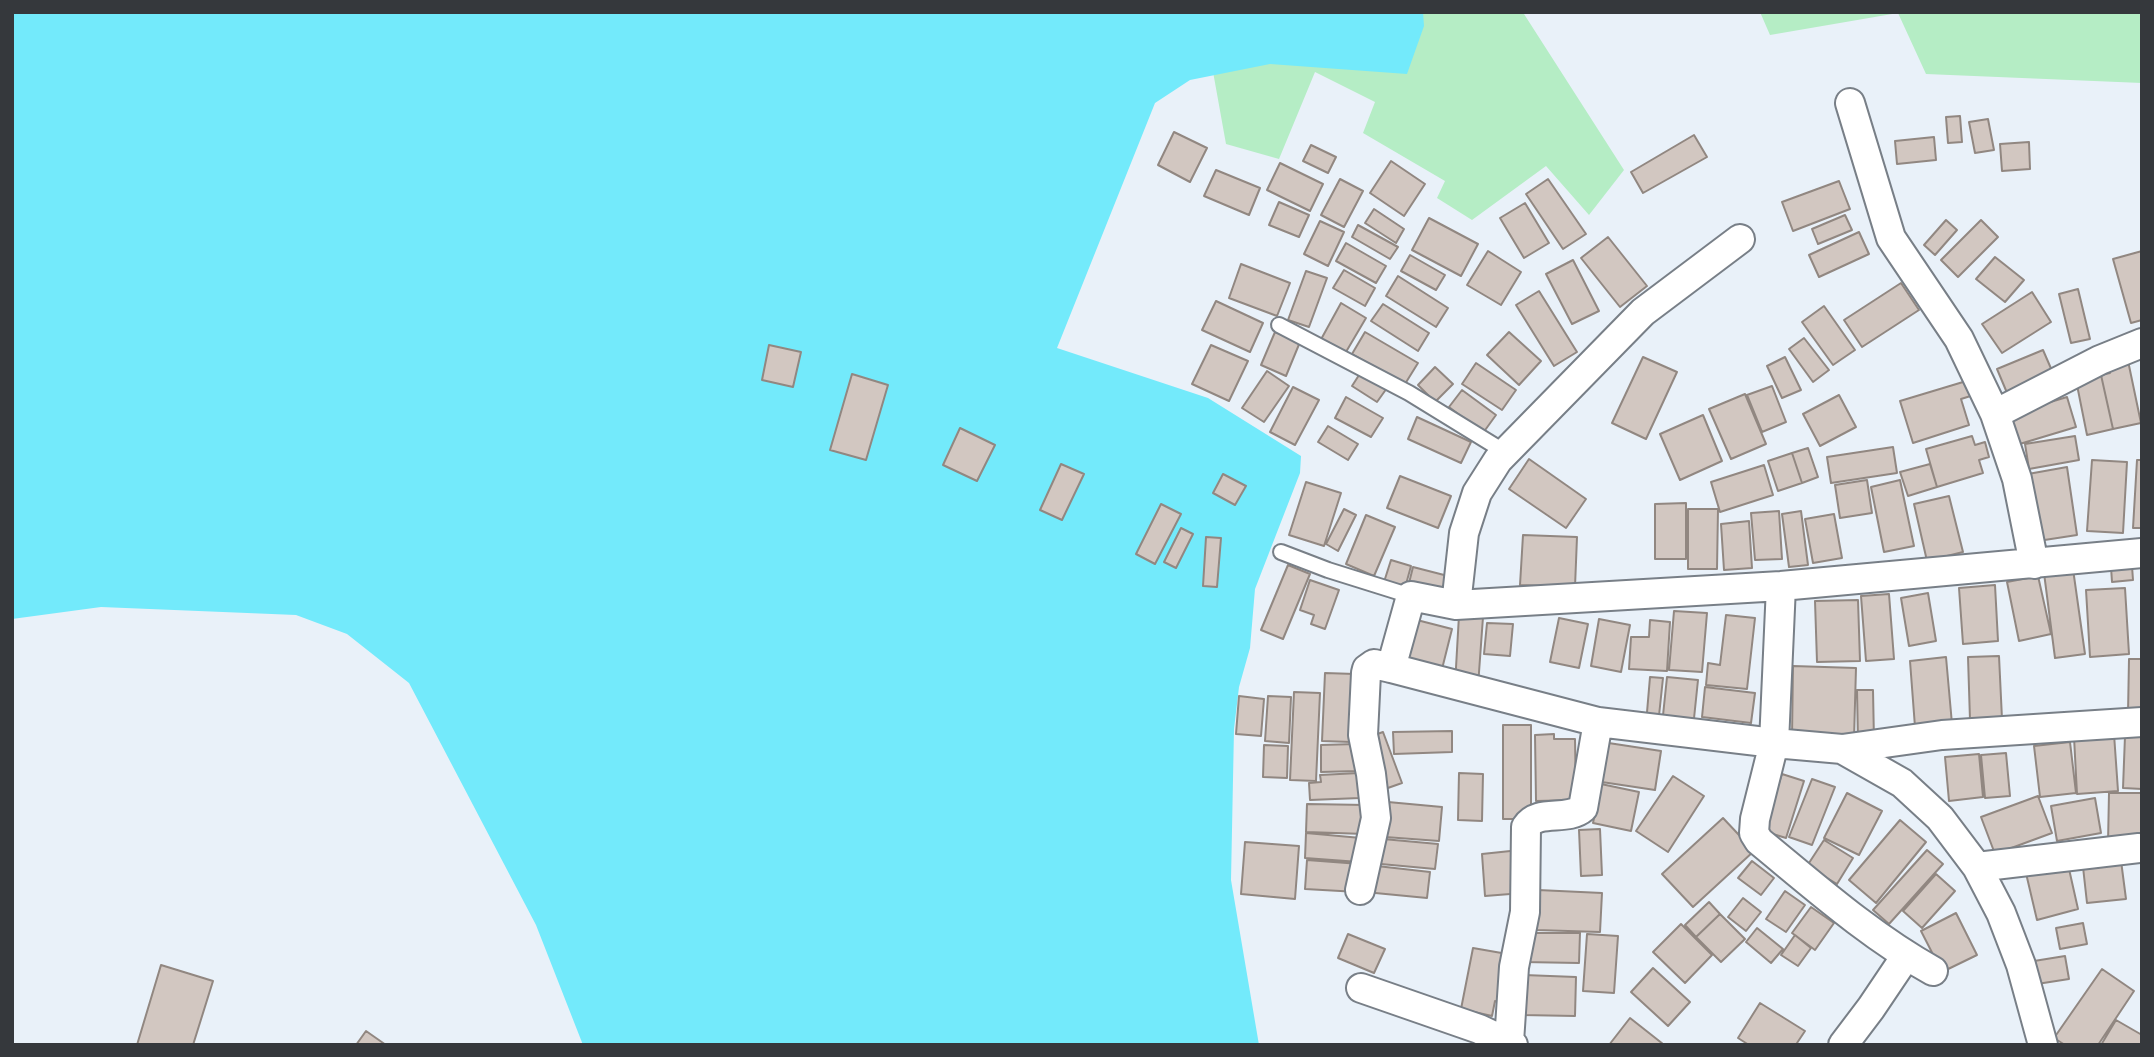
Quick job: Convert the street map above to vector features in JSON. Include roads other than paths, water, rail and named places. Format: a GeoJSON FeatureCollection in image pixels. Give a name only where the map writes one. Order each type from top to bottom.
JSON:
{"type":"FeatureCollection","features":[{"type":"Feature","properties":{"kind":"street"},"geometry":{"type":"LineString","coordinates":[[1850,103],[1891,238],[1959,339],[1995,414],[2017,479],[2035,564]]}},
{"type":"Feature","properties":{"kind":"street"},"geometry":{"type":"LineString","coordinates":[[1456,605],[1464,533],[1477,493],[1498,460],[1643,312],[1740,239]]}},
{"type":"Feature","properties":{"kind":"street"},"geometry":{"type":"LineString","coordinates":[[1995,414],[2100,360],[2142,343]]}},
{"type":"Feature","properties":{"kind":"street"},"geometry":{"type":"LineString","coordinates":[[1391,668],[1411,596],[1456,605],[1781,586],[2142,553]]}},
{"type":"Feature","properties":{"kind":"street"},"geometry":{"type":"LineString","coordinates":[[1781,586],[1774,743],[1754,833],[1759,841],[1824,895],[1906,956],[1933,971]]}},
{"type":"Feature","properties":{"kind":"street"},"geometry":{"type":"LineString","coordinates":[[1360,890],[1376,818],[1363,734],[1366,673],[1367,668],[1374,664],[1598,722],[1774,743],[1842,748],[1942,735],[2142,722]]}},
{"type":"Feature","properties":{"kind":"street"},"geometry":{"type":"LineString","coordinates":[[1361,989],[1479,1029],[1511,1043],[1514,967],[1525,912],[1526,827],[1535,818],[1574,814],[1583,808],[1598,722]]}},
{"type":"Feature","properties":{"kind":"street"},"geometry":{"type":"LineString","coordinates":[[1842,748],[1902,783],[1940,818],[1978,867],[2001,913],[2021,965],[2043,1045]]}},
{"type":"Feature","properties":{"kind":"street"},"geometry":{"type":"LineString","coordinates":[[1978,867],[2139,848]]}},
{"type":"Feature","properties":{"kind":"street"},"geometry":{"type":"LineString","coordinates":[[1843,1045],[1906,956]]}},
{"type":"Feature","properties":{"kind":"lane"},"geometry":{"type":"LineString","coordinates":[[1279,324],[1409,393],[1505,452]]}},
{"type":"Feature","properties":{"kind":"lane"},"geometry":{"type":"LineString","coordinates":[[1281,552],[1411,596]]}},
{"type":"Feature","properties":{"kind":"water"},"geometry":{"type":"Polygon","coordinates":[[[12,12],[1423,12],[1424,26],[1407,74],[1270,64],[1190,80],[1155,103],[1057,348],[1208,398],[1301,456],[1300,473],[1255,589],[1250,648],[1239,687],[1234,729],[1231,880],[1259,1045],[583,1045],[536,925],[409,683],[347,634],[296,615],[101,607],[12,619],[12,12]]]}}]}
